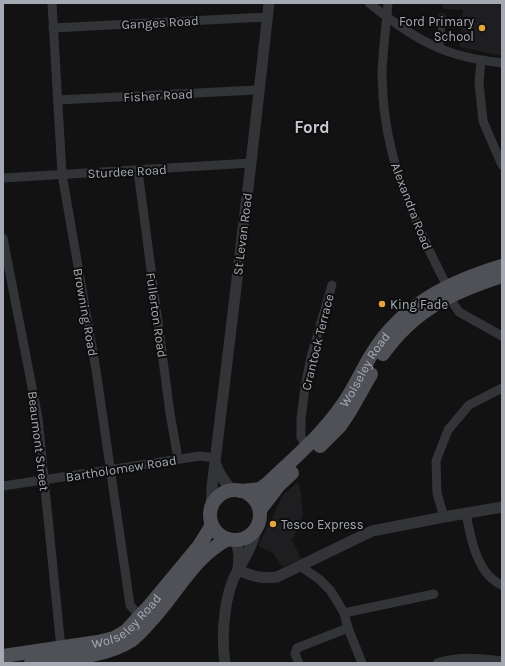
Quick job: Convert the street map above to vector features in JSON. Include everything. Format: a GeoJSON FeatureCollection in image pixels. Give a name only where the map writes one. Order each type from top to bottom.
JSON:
{"type":"FeatureCollection","features":[{"type":"Feature","properties":{"kind":"main road","name":"Wolseley Road"},"geometry":{"type":"LineString","coordinates":[[260,510],[280,485],[340,426],[376,365],[393,341],[422,313],[448,291],[476,274],[502,266]]}},
{"type":"Feature","properties":{"kind":"main road","name":"Wolseley Road"},"geometry":{"type":"LineString","coordinates":[[237,491],[260,489],[324,429],[344,403],[371,355],[386,334],[400,319],[418,304],[430,295],[471,286],[502,276]]}},
{"type":"Feature","properties":{"kind":"main road"},"geometry":{"type":"LineString","coordinates":[[237,491],[250,495],[256,502],[260,510],[260,520],[257,528],[251,534],[244,539],[232,540],[219,534],[212,525],[211,510],[217,498],[224,493],[237,491]]}},
{"type":"Feature","properties":{"kind":"main road","name":"Wolseley Road"},"geometry":{"type":"LineString","coordinates":[[3,656],[98,642],[114,638],[126,631],[199,546],[212,525]]}},
{"type":"Feature","properties":{"kind":"main road","name":"Wolseley Road"},"geometry":{"type":"LineString","coordinates":[[31,663],[97,654],[115,649],[132,640],[156,616],[206,553],[218,544],[232,540]]}},
{"type":"Feature","properties":{"kind":"street","name":"Browning Road"},"geometry":{"type":"LineString","coordinates":[[52,3],[62,174],[96,370],[130,605],[140,616]]}},
{"type":"Feature","properties":{"kind":"street","name":"St Levan Road"},"geometry":{"type":"LineString","coordinates":[[211,510],[212,487],[251,163],[268,3]]}},
{"type":"Feature","properties":{"kind":"street"},"geometry":{"type":"LineString","coordinates":[[369,3],[414,35],[440,49],[460,56],[502,63]]}},
{"type":"Feature","properties":{"kind":"street","name":"Alexandra Road"},"geometry":{"type":"LineString","coordinates":[[388,3],[382,74],[388,137],[398,175],[429,251],[459,312],[502,336]]}},
{"type":"Feature","properties":{"kind":"street","name":"Ganges Road"},"geometry":{"type":"LineString","coordinates":[[53,28],[267,17]]}},
{"type":"Feature","properties":{"kind":"street"},"geometry":{"type":"LineString","coordinates":[[440,49],[442,17]]}},
{"type":"Feature","properties":{"kind":"street"},"geometry":{"type":"LineString","coordinates":[[481,60],[479,83],[483,121],[502,165]]}},
{"type":"Feature","properties":{"kind":"street","name":"Fisher Road"},"geometry":{"type":"LineString","coordinates":[[58,100],[258,90]]}},
{"type":"Feature","properties":{"kind":"street","name":"Sturdee Road"},"geometry":{"type":"LineString","coordinates":[[3,178],[251,163]]}},
{"type":"Feature","properties":{"kind":"street","name":"Fullerton Road"},"geometry":{"type":"LineString","coordinates":[[138,171],[170,413],[178,459]]}},
{"type":"Feature","properties":{"kind":"street","name":"Beaumont Street"},"geometry":{"type":"LineString","coordinates":[[3,238],[38,418],[61,648]]}},
{"type":"Feature","properties":{"kind":"street","name":"Crantock Terrace"},"geometry":{"type":"LineString","coordinates":[[306,446],[301,437],[301,420],[305,387],[311,357],[332,285]]}},
{"type":"Feature","properties":{"kind":"street"},"geometry":{"type":"LineString","coordinates":[[444,517],[437,493],[436,461],[448,430],[469,405],[502,388]]}},
{"type":"Feature","properties":{"kind":"street","name":"Bartholomew Road"},"geometry":{"type":"LineString","coordinates":[[3,486],[200,456],[216,461]]}},
{"type":"Feature","properties":{"kind":"street"},"geometry":{"type":"LineString","coordinates":[[216,461],[219,475],[237,491]]}},
{"type":"Feature","properties":{"kind":"street"},"geometry":{"type":"LineString","coordinates":[[238,570],[257,577],[269,578],[282,575],[372,531],[502,507]]}},
{"type":"Feature","properties":{"kind":"street"},"geometry":{"type":"LineString","coordinates":[[466,513],[471,541],[480,562],[496,582],[502,585]]}},
{"type":"Feature","properties":{"kind":"street"},"geometry":{"type":"LineString","coordinates":[[225,663],[224,634],[230,588],[254,539],[257,528]]}},
{"type":"Feature","properties":{"kind":"street"},"geometry":{"type":"LineString","coordinates":[[232,540],[239,555],[238,570]]}},
{"type":"Feature","properties":{"kind":"street"},"geometry":{"type":"LineString","coordinates":[[300,566],[330,590],[344,613],[348,628],[362,663]]}},
{"type":"Feature","properties":{"kind":"street"},"geometry":{"type":"LineString","coordinates":[[344,613],[434,594]]}},
{"type":"Feature","properties":{"kind":"street"},"geometry":{"type":"LineString","coordinates":[[299,663],[295,654],[297,648],[348,628]]}},
{"type":"Feature","properties":{"kind":"street"},"geometry":{"type":"LineString","coordinates":[[438,663],[460,658],[502,661]]}},
{"type":"Feature","properties":{"kind":"shaded area","name":"Ford Primary School"},"geometry":{"type":"Polygon","coordinates":[[[443,3],[502,3],[502,56],[460,47],[463,10],[443,9],[443,3]]]}},
{"type":"Feature","properties":{"kind":"shaded area"},"geometry":{"type":"Polygon","coordinates":[[[298,482],[301,493],[303,516],[292,540],[301,559],[282,567],[273,553],[258,546],[283,495],[298,482]]]}},
{"type":"Feature","properties":{"kind":"place","name":"Ford Primary School"},"geometry":{"type":"Point","coordinates":[482,28]}},
{"type":"Feature","properties":{"kind":"place","name":"King Fade"},"geometry":{"type":"Point","coordinates":[382,304]}},
{"type":"Feature","properties":{"kind":"place","name":"Tesco Express"},"geometry":{"type":"Point","coordinates":[273,524]}},
{"type":"Feature","properties":{"kind":"district","name":"Ford"},"geometry":{"type":"Point","coordinates":[312,127]}}]}
